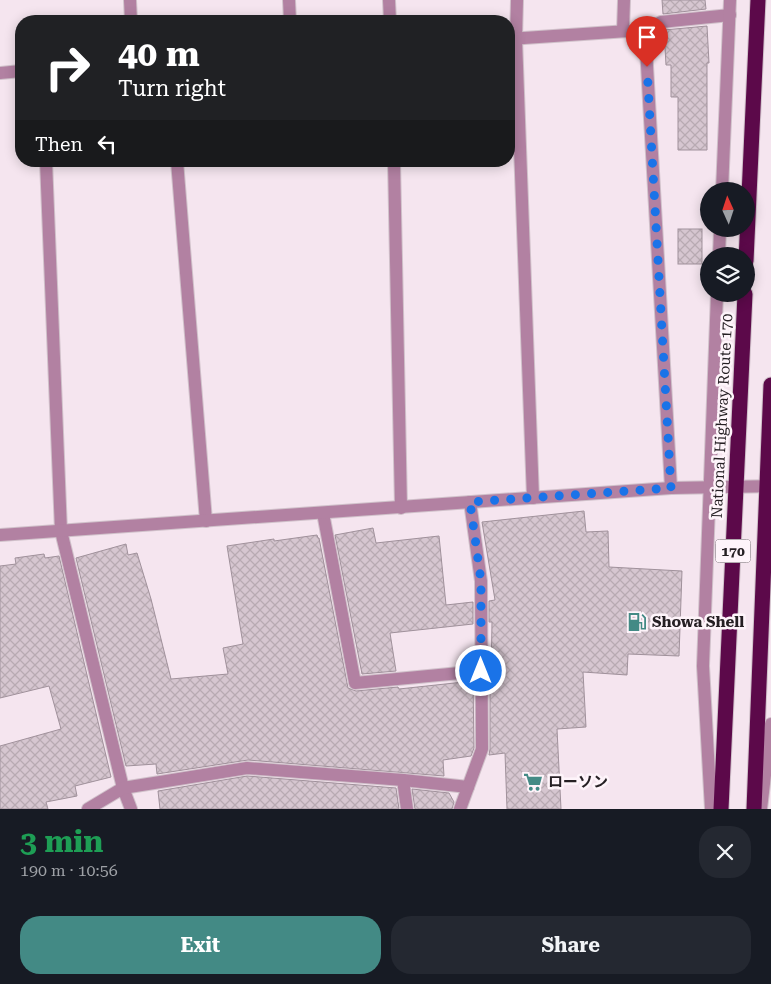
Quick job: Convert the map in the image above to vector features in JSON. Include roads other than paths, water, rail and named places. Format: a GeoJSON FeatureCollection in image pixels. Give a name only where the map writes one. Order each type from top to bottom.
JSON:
{"type":"FeatureCollection","features":[{"type":"Feature","properties":{"kind":"highway"},"geometry":{"type":"LineString","coordinates":[[747,247],[758,0]]}},
{"type":"Feature","properties":{"kind":"highway","name":"National Highway Route 170"},"geometry":{"type":"LineString","coordinates":[[721,809],[745,302]]}},
{"type":"Feature","properties":{"kind":"highway","name":"170"},"geometry":{"type":"LineString","coordinates":[[754,809],[769,486],[771,385]]}},
{"type":"Feature","properties":{"kind":"street"},"geometry":{"type":"LineString","coordinates":[[130,0],[131,15]]}},
{"type":"Feature","properties":{"kind":"street"},"geometry":{"type":"LineString","coordinates":[[290,0],[290,15]]}},
{"type":"Feature","properties":{"kind":"street"},"geometry":{"type":"LineString","coordinates":[[390,0],[390,15]]}},
{"type":"Feature","properties":{"kind":"street"},"geometry":{"type":"LineString","coordinates":[[515,16],[517,0]]}},
{"type":"Feature","properties":{"kind":"street"},"geometry":{"type":"LineString","coordinates":[[624,0],[628,33],[646,48],[671,488]]}},
{"type":"Feature","properties":{"kind":"street"},"geometry":{"type":"LineString","coordinates":[[722,182],[730,0]]}},
{"type":"Feature","properties":{"kind":"street"},"geometry":{"type":"LineString","coordinates":[[515,39],[628,33],[661,22],[730,15]]}},
{"type":"Feature","properties":{"kind":"street"},"geometry":{"type":"LineString","coordinates":[[0,73],[15,72]]}},
{"type":"Feature","properties":{"kind":"street"},"geometry":{"type":"LineString","coordinates":[[515,105],[533,498]]}},
{"type":"Feature","properties":{"kind":"street"},"geometry":{"type":"LineString","coordinates":[[46,167],[61,531],[123,788],[131,809]]}},
{"type":"Feature","properties":{"kind":"street"},"geometry":{"type":"LineString","coordinates":[[177,167],[206,521]]}},
{"type":"Feature","properties":{"kind":"street"},"geometry":{"type":"LineString","coordinates":[[394,167],[401,508]]}},
{"type":"Feature","properties":{"kind":"street"},"geometry":{"type":"LineString","coordinates":[[711,809],[703,666],[717,302]]}},
{"type":"Feature","properties":{"kind":"street"},"geometry":{"type":"LineString","coordinates":[[0,535],[671,488],[769,486]]}},
{"type":"Feature","properties":{"kind":"street"},"geometry":{"type":"LineString","coordinates":[[460,809],[482,749],[481,581],[470,502]]}},
{"type":"Feature","properties":{"kind":"street"},"geometry":{"type":"LineString","coordinates":[[323,513],[355,683],[481,671]]}},
{"type":"Feature","properties":{"kind":"street"},"geometry":{"type":"LineString","coordinates":[[762,809],[771,724]]}},
{"type":"Feature","properties":{"kind":"street"},"geometry":{"type":"LineString","coordinates":[[88,809],[123,788],[247,768],[468,787]]}},
{"type":"Feature","properties":{"kind":"street"},"geometry":{"type":"LineString","coordinates":[[403,780],[407,809]]}},
{"type":"Feature","properties":{"kind":"place","name":"Showa Shell"},"geometry":{"type":"Point","coordinates":[637,622]}},
{"type":"Feature","properties":{"kind":"place","name":"ローソン"},"geometry":{"type":"Point","coordinates":[533,782]}}]}
